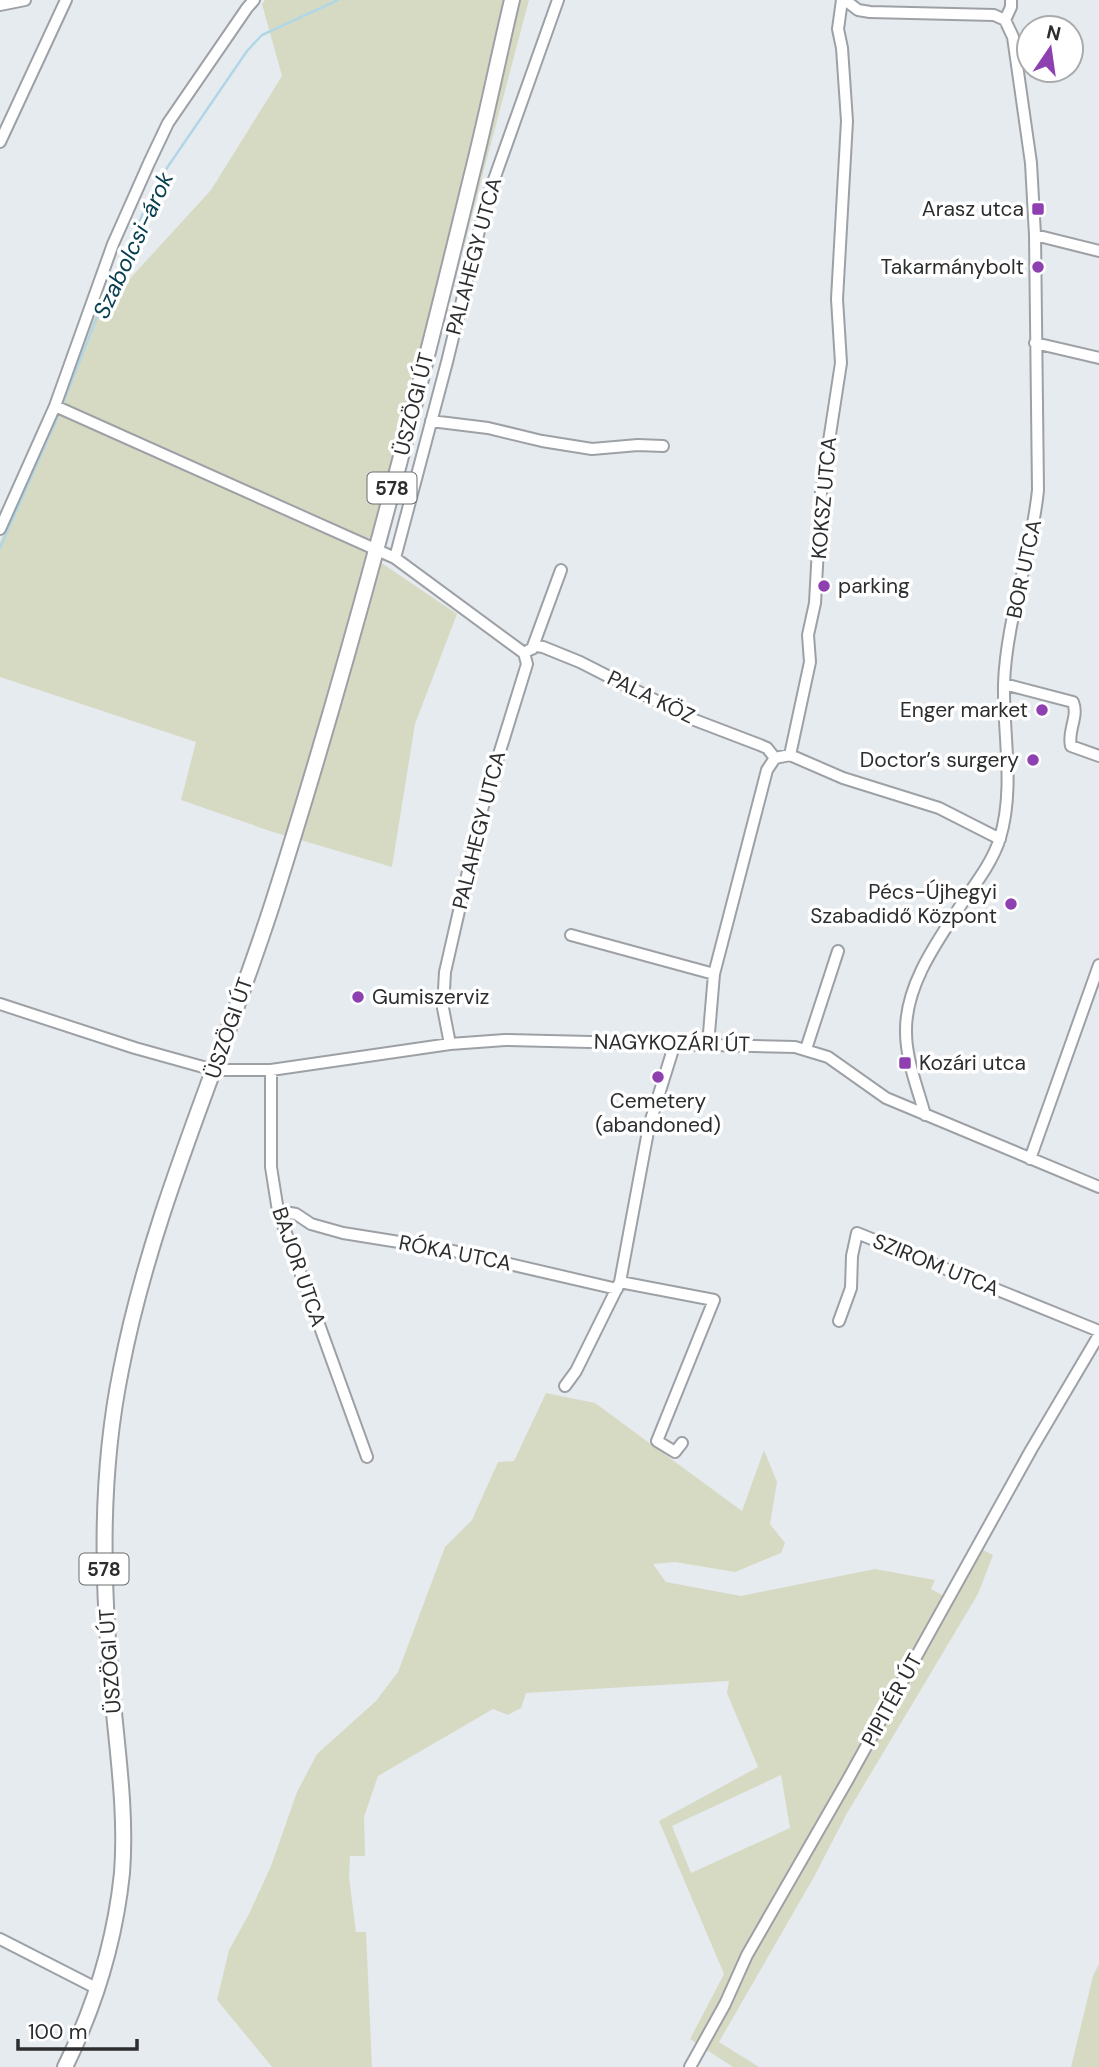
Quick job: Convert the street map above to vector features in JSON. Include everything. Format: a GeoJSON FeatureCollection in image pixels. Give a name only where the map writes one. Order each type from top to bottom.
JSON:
{"type":"FeatureCollection","features":[{"type":"Feature","properties":{"kind":"main road","name":"ÜSZÖGI ÚT"},"geometry":{"type":"LineString","coordinates":[[65,2067],[80,2037],[98,1989],[112,1936],[123,1857],[123,1824],[107,1629],[104,1490],[113,1410],[128,1331],[149,1257],[272,904],[377,549],[472,173],[512,0]]}},
{"type":"Feature","properties":{"kind":"street"},"geometry":{"type":"LineString","coordinates":[[0,5],[25,0]]}},
{"type":"Feature","properties":{"kind":"street"},"geometry":{"type":"LineString","coordinates":[[0,142],[66,0]]}},
{"type":"Feature","properties":{"kind":"street"},"geometry":{"type":"LineString","coordinates":[[0,529],[59,408],[113,244],[168,123],[254,0]]}},
{"type":"Feature","properties":{"kind":"street","name":"PALAHEGY UTCA"},"geometry":{"type":"LineString","coordinates":[[395,558],[486,202],[558,0]]}},
{"type":"Feature","properties":{"kind":"street","name":"KOKSZ UTCA"},"geometry":{"type":"LineString","coordinates":[[790,755],[810,662],[808,635],[815,603],[821,493],[841,363],[836,299],[847,121],[842,48],[838,29],[844,0],[858,10],[870,12],[994,15],[1005,20]]}},
{"type":"Feature","properties":{"kind":"street"},"geometry":{"type":"LineString","coordinates":[[1005,20],[1011,0]]}},
{"type":"Feature","properties":{"kind":"street","name":"BOR UTCA"},"geometry":{"type":"LineString","coordinates":[[925,1115],[906,1035],[909,1006],[923,967],[935,944],[1000,839],[1008,776],[1004,684],[1021,572],[1036,511],[1038,490],[1035,234],[1031,163],[1013,37],[1005,20]]}},
{"type":"Feature","properties":{"kind":"street"},"geometry":{"type":"LineString","coordinates":[[1035,234],[1099,251]]}},
{"type":"Feature","properties":{"kind":"street"},"geometry":{"type":"LineString","coordinates":[[1035,343],[1099,358]]}},
{"type":"Feature","properties":{"kind":"street"},"geometry":{"type":"LineString","coordinates":[[59,408],[395,558],[528,651]]}},
{"type":"Feature","properties":{"kind":"street"},"geometry":{"type":"LineString","coordinates":[[431,421],[488,428],[592,449],[663,446]]}},
{"type":"Feature","properties":{"kind":"street","name":"PALAHEGY UTCA"},"geometry":{"type":"LineString","coordinates":[[450,1044],[443,1008],[445,972],[483,806],[527,664],[528,651],[561,570]]}},
{"type":"Feature","properties":{"kind":"street","name":"PALA KÖZ"},"geometry":{"type":"LineString","coordinates":[[528,651],[543,647],[580,663],[682,714],[767,748],[775,758]]}},
{"type":"Feature","properties":{"kind":"street"},"geometry":{"type":"LineString","coordinates":[[1004,684],[1073,702],[1076,708],[1070,733],[1071,746],[1099,756]]}},
{"type":"Feature","properties":{"kind":"street"},"geometry":{"type":"LineString","coordinates":[[708,1045],[714,974],[766,770],[775,758],[790,755],[843,778],[939,808],[1000,839]]}},
{"type":"Feature","properties":{"kind":"street"},"geometry":{"type":"LineString","coordinates":[[571,935],[714,974]]}},
{"type":"Feature","properties":{"kind":"street"},"geometry":{"type":"LineString","coordinates":[[806,1049],[838,951]]}},
{"type":"Feature","properties":{"kind":"street"},"geometry":{"type":"LineString","coordinates":[[1030,1160],[1099,965]]}},
{"type":"Feature","properties":{"kind":"street","name":"NAGYKOZÁRI ÚT"},"geometry":{"type":"LineString","coordinates":[[0,1006],[214,1070],[271,1070],[450,1044],[505,1040],[795,1046],[828,1057],[886,1098],[1099,1187]]}},
{"type":"Feature","properties":{"kind":"street"},"geometry":{"type":"LineString","coordinates":[[565,1386],[576,1371],[618,1285],[649,1126],[674,1043]]}},
{"type":"Feature","properties":{"kind":"street","name":"BAJOR UTCA"},"geometry":{"type":"LineString","coordinates":[[271,1070],[271,1167],[278,1211],[368,1457]]}},
{"type":"Feature","properties":{"kind":"street","name":"RÓKA UTCA"},"geometry":{"type":"LineString","coordinates":[[278,1211],[296,1214],[311,1224],[343,1233],[449,1250],[618,1285],[714,1300],[657,1441],[675,1452],[682,1443]]}},
{"type":"Feature","properties":{"kind":"street","name":"SZIROM UTCA"},"geometry":{"type":"LineString","coordinates":[[839,1321],[851,1287],[852,1255],[857,1233],[1099,1333]]}},
{"type":"Feature","properties":{"kind":"street","name":"PIPITÉR ÚT"},"geometry":{"type":"LineString","coordinates":[[690,2067],[725,2004],[747,1955],[1099,1333]]}},
{"type":"Feature","properties":{"kind":"street"},"geometry":{"type":"LineString","coordinates":[[0,1939],[98,1989]]}},
{"type":"Feature","properties":{"kind":"green space"},"geometry":{"type":"Polygon","coordinates":[[[265,0],[529,0],[380,562],[457,614],[415,724],[392,867],[270,831],[181,800],[196,742],[0,677],[0,542],[92,320],[211,190],[282,76],[262,4],[265,0]]]}},
{"type":"Feature","properties":{"kind":"green space"},"geometry":{"type":"Polygon","coordinates":[[[546,1393],[595,1403],[742,1511],[764,1450],[777,1482],[770,1524],[785,1543],[781,1553],[735,1572],[675,1562],[653,1564],[666,1582],[741,1596],[875,1569],[935,1580],[931,1589],[946,1597],[973,1545],[993,1555],[978,1594],[846,1815],[814,1877],[719,2042],[759,2067],[733,2067],[690,2039],[724,1974],[659,1821],[758,1767],[727,1693],[729,1681],[526,1693],[521,1708],[508,1715],[493,1709],[378,1776],[364,1817],[365,1856],[350,1856],[349,1877],[356,1932],[366,1932],[372,2067],[272,2067],[217,2000],[229,1950],[271,1866],[297,1792],[317,1754],[376,1701],[398,1672],[445,1547],[472,1520],[498,1462],[514,1461],[546,1393]],[[781,1775],[672,1826],[691,1873],[790,1828],[781,1775]]]}},
{"type":"Feature","properties":{"kind":"green space"},"geometry":{"type":"Polygon","coordinates":[[[1099,1964],[1099,2067],[1071,2067],[1093,1976],[1099,1964]]]}},
{"type":"Feature","properties":{"kind":"waterway","name":"Szabolcsi-árok"},"geometry":{"type":"LineString","coordinates":[[62,406],[106,294],[158,181],[247,51],[262,35],[338,0]]}},
{"type":"Feature","properties":{"kind":"waterway","name":"Szabolcsi-árok"},"geometry":{"type":"LineString","coordinates":[[0,548],[60,412]]}},
{"type":"Feature","properties":{"kind":"place","name":"Arasz utca"},"geometry":{"type":"Point","coordinates":[1038,209]}},
{"type":"Feature","properties":{"kind":"place","name":"Takarmánybolt"},"geometry":{"type":"Point","coordinates":[1038,267]}},
{"type":"Feature","properties":{"kind":"place","name":"parking"},"geometry":{"type":"Point","coordinates":[824,586]}},
{"type":"Feature","properties":{"kind":"place","name":"Enger market"},"geometry":{"type":"Point","coordinates":[1042,710]}},
{"type":"Feature","properties":{"kind":"place","name":"Doctor’s surgery"},"geometry":{"type":"Point","coordinates":[1033,760]}},
{"type":"Feature","properties":{"kind":"place","name":"Pécs-Újhegyi Szabadidő Központ"},"geometry":{"type":"Point","coordinates":[1011,904]}},
{"type":"Feature","properties":{"kind":"place","name":"Gumiszerviz"},"geometry":{"type":"Point","coordinates":[358,997]}},
{"type":"Feature","properties":{"kind":"place","name":"Kozári utca"},"geometry":{"type":"Point","coordinates":[905,1063]}},
{"type":"Feature","properties":{"kind":"place","name":"Cemetery (abandoned)"},"geometry":{"type":"Point","coordinates":[658,1077]}}]}
